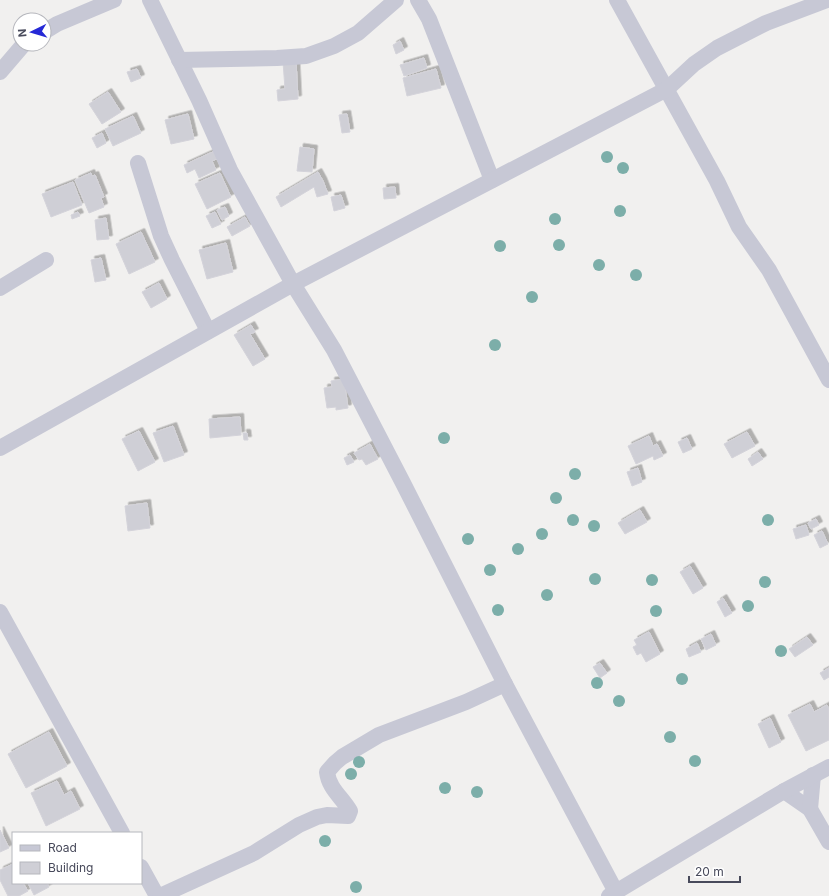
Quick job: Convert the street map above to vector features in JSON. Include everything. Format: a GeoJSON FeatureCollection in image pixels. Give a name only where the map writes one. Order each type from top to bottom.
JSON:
{"type":"FeatureCollection","features":[{"type":"Feature","properties":{"kind":"street"},"geometry":{"type":"LineString","coordinates":[[52,27],[114,0]]}},
{"type":"Feature","properties":{"kind":"street"},"geometry":{"type":"LineString","coordinates":[[150,0],[230,170],[293,284],[334,350],[613,894],[784,791],[829,767]]}},
{"type":"Feature","properties":{"kind":"street"},"geometry":{"type":"LineString","coordinates":[[179,60],[306,56],[334,46],[358,33],[396,0]]}},
{"type":"Feature","properties":{"kind":"street"},"geometry":{"type":"LineString","coordinates":[[418,0],[429,19],[492,180]]}},
{"type":"Feature","properties":{"kind":"street"},"geometry":{"type":"LineString","coordinates":[[617,0],[717,181],[739,227],[769,270],[829,380]]}},
{"type":"Feature","properties":{"kind":"street"},"geometry":{"type":"LineString","coordinates":[[0,448],[293,284],[667,89],[694,64],[717,48],[766,23],[827,0]]}},
{"type":"Feature","properties":{"kind":"street"},"geometry":{"type":"LineString","coordinates":[[0,72],[17,52]]}},
{"type":"Feature","properties":{"kind":"street"},"geometry":{"type":"LineString","coordinates":[[138,163],[161,236],[208,331]]}},
{"type":"Feature","properties":{"kind":"street"},"geometry":{"type":"LineString","coordinates":[[0,288],[46,260]]}},
{"type":"Feature","properties":{"kind":"street"},"geometry":{"type":"LineString","coordinates":[[0,612],[121,832]]}},
{"type":"Feature","properties":{"kind":"street"},"geometry":{"type":"LineString","coordinates":[[160,896],[254,853],[299,825],[318,817],[348,816],[350,811],[328,781],[327,772],[342,757],[379,735],[466,702],[505,684]]}},
{"type":"Feature","properties":{"kind":"street"},"geometry":{"type":"LineString","coordinates":[[810,809],[813,775]]}},
{"type":"Feature","properties":{"kind":"street"},"geometry":{"type":"LineString","coordinates":[[784,791],[810,809],[829,842]]}},
{"type":"Feature","properties":{"kind":"street"},"geometry":{"type":"LineString","coordinates":[[142,869],[157,896]]}},
{"type":"Feature","properties":{"kind":"building"},"geometry":{"type":"Polygon","coordinates":[[[400,41],[404,50],[396,54],[393,45],[400,41]]]}},
{"type":"Feature","properties":{"kind":"building"},"geometry":{"type":"Polygon","coordinates":[[[424,58],[427,68],[404,76],[400,65],[424,58]]]}},
{"type":"Feature","properties":{"kind":"building"},"geometry":{"type":"Polygon","coordinates":[[[296,61],[298,99],[278,101],[277,90],[285,89],[283,62],[296,61]]]}},
{"type":"Feature","properties":{"kind":"building"},"geometry":{"type":"Polygon","coordinates":[[[137,69],[141,78],[131,82],[127,72],[137,69]]]}},
{"type":"Feature","properties":{"kind":"building"},"geometry":{"type":"Polygon","coordinates":[[[436,69],[441,88],[407,96],[403,78],[436,69]]]}},
{"type":"Feature","properties":{"kind":"building"},"geometry":{"type":"Polygon","coordinates":[[[108,92],[121,112],[102,124],[89,104],[108,92]]]}},
{"type":"Feature","properties":{"kind":"building"},"geometry":{"type":"Polygon","coordinates":[[[188,114],[194,139],[171,144],[165,120],[188,114]]]}},
{"type":"Feature","properties":{"kind":"building"},"geometry":{"type":"Polygon","coordinates":[[[347,114],[350,132],[342,133],[339,115],[347,114]]]}},
{"type":"Feature","properties":{"kind":"building"},"geometry":{"type":"Polygon","coordinates":[[[133,116],[141,133],[113,146],[105,129],[133,116]]]}},
{"type":"Feature","properties":{"kind":"building"},"geometry":{"type":"Polygon","coordinates":[[[102,133],[106,143],[97,148],[92,138],[102,133]]]}},
{"type":"Feature","properties":{"kind":"building"},"geometry":{"type":"Polygon","coordinates":[[[300,147],[314,149],[312,172],[297,171],[300,147]]]}},
{"type":"Feature","properties":{"kind":"building"},"geometry":{"type":"Polygon","coordinates":[[[217,150],[221,157],[212,161],[216,170],[199,178],[195,169],[187,173],[184,165],[217,150]]]}},
{"type":"Feature","properties":{"kind":"building"},"geometry":{"type":"Polygon","coordinates":[[[318,172],[328,194],[317,197],[314,187],[281,207],[276,197],[318,172]]]}},
{"type":"Feature","properties":{"kind":"building"},"geometry":{"type":"Polygon","coordinates":[[[91,173],[92,176],[95,175],[104,197],[101,198],[104,207],[89,213],[75,180],[91,173]]]}},
{"type":"Feature","properties":{"kind":"building"},"geometry":{"type":"Polygon","coordinates":[[[220,173],[231,197],[207,209],[195,184],[220,173]]]}},
{"type":"Feature","properties":{"kind":"building"},"geometry":{"type":"Polygon","coordinates":[[[73,182],[82,205],[51,217],[42,194],[73,182]]]}},
{"type":"Feature","properties":{"kind":"building"},"geometry":{"type":"Polygon","coordinates":[[[395,187],[396,198],[384,199],[383,188],[395,187]]]}},
{"type":"Feature","properties":{"kind":"building"},"geometry":{"type":"Polygon","coordinates":[[[341,195],[345,208],[334,211],[331,197],[341,195]]]}},
{"type":"Feature","properties":{"kind":"building"},"geometry":{"type":"Polygon","coordinates":[[[225,207],[229,216],[222,220],[217,210],[225,207]]]}},
{"type":"Feature","properties":{"kind":"building"},"geometry":{"type":"Polygon","coordinates":[[[78,212],[80,216],[72,219],[71,215],[78,212]]]}},
{"type":"Feature","properties":{"kind":"building"},"geometry":{"type":"Polygon","coordinates":[[[215,212],[221,224],[212,228],[206,216],[215,212]]]}},
{"type":"Feature","properties":{"kind":"building"},"geometry":{"type":"Polygon","coordinates":[[[245,217],[250,226],[232,236],[227,227],[245,217]]]}},
{"type":"Feature","properties":{"kind":"building"},"geometry":{"type":"Polygon","coordinates":[[[106,218],[109,239],[97,240],[95,220],[106,218]]]}},
{"type":"Feature","properties":{"kind":"building"},"geometry":{"type":"Polygon","coordinates":[[[141,232],[155,262],[129,274],[116,244],[141,232]]]}},
{"type":"Feature","properties":{"kind":"building"},"geometry":{"type":"Polygon","coordinates":[[[226,243],[233,272],[207,279],[199,250],[226,243]]]}},
{"type":"Feature","properties":{"kind":"building"},"geometry":{"type":"Polygon","coordinates":[[[101,258],[106,280],[95,282],[91,260],[101,258]]]}},
{"type":"Feature","properties":{"kind":"building"},"geometry":{"type":"Polygon","coordinates":[[[159,283],[167,299],[151,308],[142,292],[159,283]]]}},
{"type":"Feature","properties":{"kind":"building"},"geometry":{"type":"Polygon","coordinates":[[[251,325],[255,332],[250,334],[265,359],[253,366],[234,335],[251,325]]]}},
{"type":"Feature","properties":{"kind":"building"},"geometry":{"type":"Polygon","coordinates":[[[344,379],[348,408],[336,410],[336,407],[327,408],[324,388],[332,387],[331,381],[344,379]]]}},
{"type":"Feature","properties":{"kind":"building"},"geometry":{"type":"Polygon","coordinates":[[[240,417],[241,435],[210,438],[209,419],[240,417]]]}},
{"type":"Feature","properties":{"kind":"building"},"geometry":{"type":"Polygon","coordinates":[[[173,426],[184,455],[164,462],[153,433],[173,426]]]}},
{"type":"Feature","properties":{"kind":"building"},"geometry":{"type":"Polygon","coordinates":[[[139,431],[155,462],[138,471],[122,439],[139,431]]]}},
{"type":"Feature","properties":{"kind":"building"},"geometry":{"type":"Polygon","coordinates":[[[747,432],[755,446],[732,458],[724,444],[747,432]]]}},
{"type":"Feature","properties":{"kind":"building"},"geometry":{"type":"Polygon","coordinates":[[[243,433],[247,433],[248,440],[244,440],[243,433]]]}},
{"type":"Feature","properties":{"kind":"building"},"geometry":{"type":"Polygon","coordinates":[[[649,436],[653,446],[657,444],[663,456],[654,460],[653,456],[636,464],[628,446],[649,436]]]}},
{"type":"Feature","properties":{"kind":"building"},"geometry":{"type":"Polygon","coordinates":[[[687,438],[692,449],[683,453],[678,442],[687,438]]]}},
{"type":"Feature","properties":{"kind":"building"},"geometry":{"type":"Polygon","coordinates":[[[370,444],[378,459],[366,465],[362,459],[359,460],[354,453],[370,444]]]}},
{"type":"Feature","properties":{"kind":"building"},"geometry":{"type":"Polygon","coordinates":[[[758,452],[763,459],[752,466],[748,459],[758,452]]]}},
{"type":"Feature","properties":{"kind":"building"},"geometry":{"type":"Polygon","coordinates":[[[350,455],[354,462],[347,465],[344,458],[350,455]]]}},
{"type":"Feature","properties":{"kind":"building"},"geometry":{"type":"Polygon","coordinates":[[[638,468],[642,482],[632,486],[627,472],[638,468]]]}},
{"type":"Feature","properties":{"kind":"building"},"geometry":{"type":"Polygon","coordinates":[[[147,503],[150,528],[128,531],[125,506],[147,503]]]}},
{"type":"Feature","properties":{"kind":"building"},"geometry":{"type":"Polygon","coordinates":[[[640,510],[647,522],[625,534],[618,523],[640,510]]]}},
{"type":"Feature","properties":{"kind":"building"},"geometry":{"type":"Polygon","coordinates":[[[816,519],[819,525],[811,529],[808,523],[816,519]]]}},
{"type":"Feature","properties":{"kind":"building"},"geometry":{"type":"Polygon","coordinates":[[[806,525],[809,535],[796,539],[793,529],[806,525]]]}},
{"type":"Feature","properties":{"kind":"building"},"geometry":{"type":"Polygon","coordinates":[[[822,531],[828,544],[820,548],[814,535],[822,531]]]}},
{"type":"Feature","properties":{"kind":"building"},"geometry":{"type":"Polygon","coordinates":[[[690,566],[703,588],[693,594],[680,572],[690,566]]]}},
{"type":"Feature","properties":{"kind":"building"},"geometry":{"type":"Polygon","coordinates":[[[723,598],[732,613],[725,617],[717,602],[723,598]]]}},
{"type":"Feature","properties":{"kind":"building"},"geometry":{"type":"Polygon","coordinates":[[[649,632],[660,654],[646,662],[641,653],[637,655],[633,647],[637,645],[634,640],[649,632]]]}},
{"type":"Feature","properties":{"kind":"building"},"geometry":{"type":"Polygon","coordinates":[[[711,634],[716,645],[706,650],[701,639],[711,634]]]}},
{"type":"Feature","properties":{"kind":"building"},"geometry":{"type":"Polygon","coordinates":[[[807,637],[813,645],[795,657],[789,649],[807,637]]]}},
{"type":"Feature","properties":{"kind":"building"},"geometry":{"type":"Polygon","coordinates":[[[697,643],[701,652],[689,657],[686,649],[697,643]]]}},
{"type":"Feature","properties":{"kind":"building"},"geometry":{"type":"Polygon","coordinates":[[[600,663],[607,673],[600,678],[593,667],[600,663]]]}},
{"type":"Feature","properties":{"kind":"building"},"geometry":{"type":"Polygon","coordinates":[[[829,668],[829,677],[824,680],[820,673],[829,668]]]}},
{"type":"Feature","properties":{"kind":"building"},"geometry":{"type":"Polygon","coordinates":[[[810,704],[814,712],[827,705],[829,710],[829,740],[806,751],[788,715],[810,704]]]}},
{"type":"Feature","properties":{"kind":"building"},"geometry":{"type":"Polygon","coordinates":[[[770,718],[781,742],[769,748],[758,724],[770,718]]]}},
{"type":"Feature","properties":{"kind":"building"},"geometry":{"type":"Polygon","coordinates":[[[49,732],[67,766],[26,788],[8,754],[49,732]]]}},
{"type":"Feature","properties":{"kind":"building"},"geometry":{"type":"Polygon","coordinates":[[[57,781],[64,795],[71,791],[80,809],[46,826],[31,793],[57,781]]]}},
{"type":"Feature","properties":{"kind":"building"},"geometry":{"type":"Polygon","coordinates":[[[0,830],[9,848],[0,852],[0,830]]]}},
{"type":"Feature","properties":{"kind":"building"},"geometry":{"type":"Polygon","coordinates":[[[12,864],[12,884],[24,884],[28,891],[19,896],[8,896],[0,880],[0,870],[12,864]]]}},
{"type":"Feature","properties":{"kind":"building"},"geometry":{"type":"Polygon","coordinates":[[[28,884],[48,884],[49,887],[34,895],[28,884]]]}}]}
